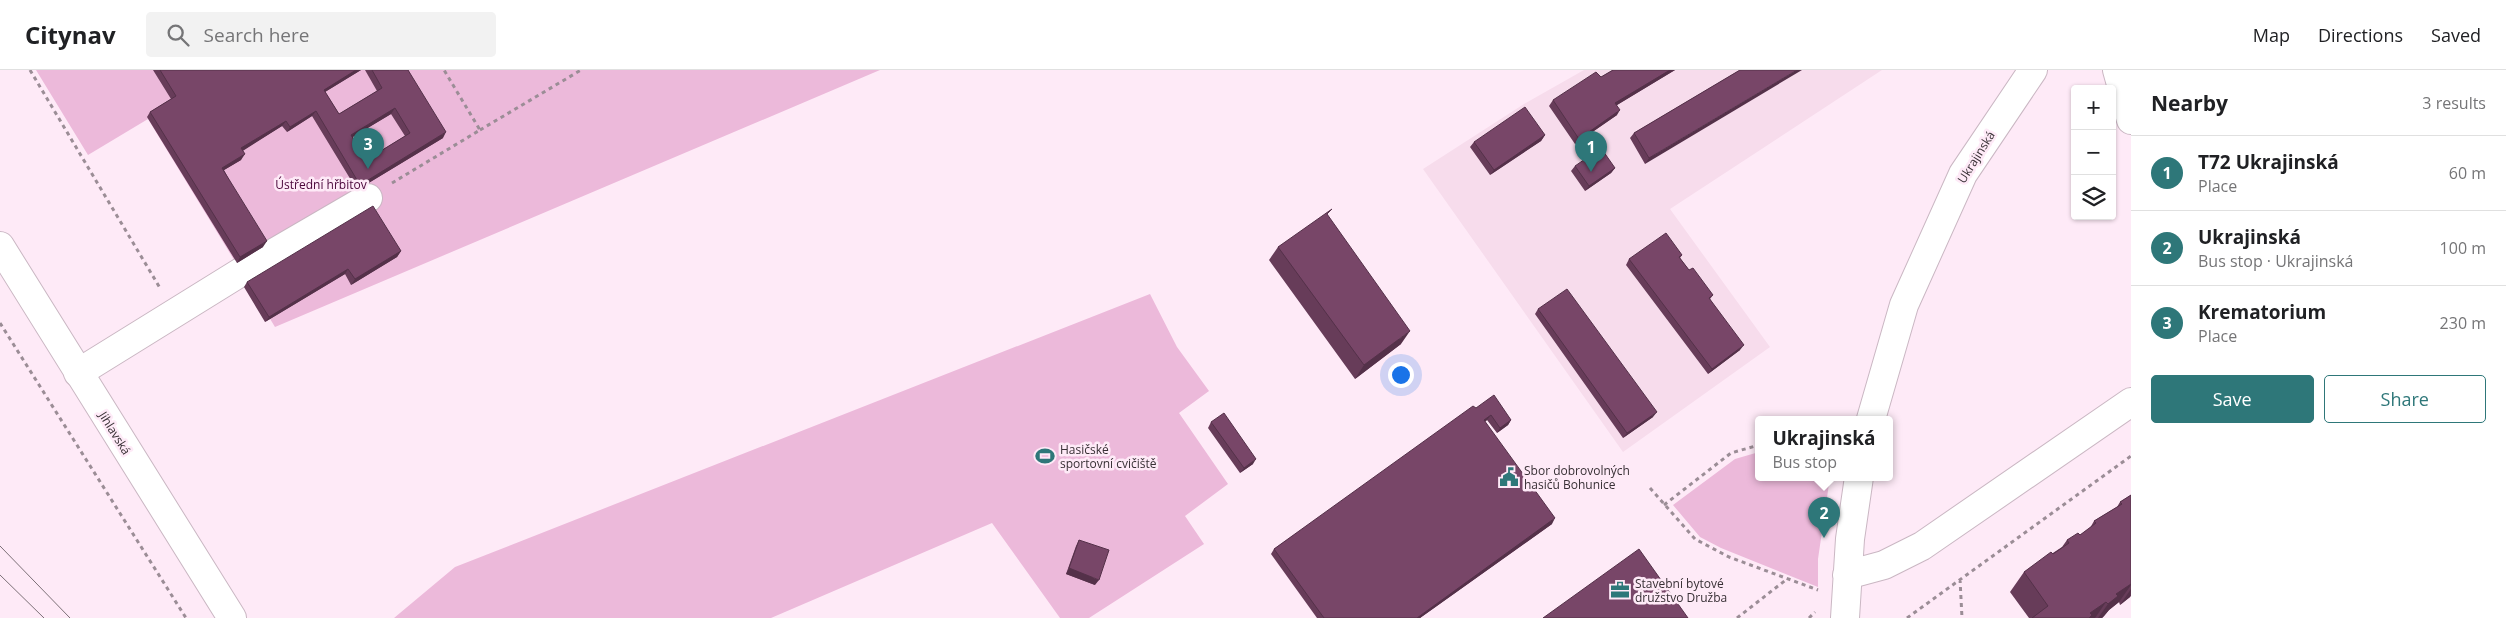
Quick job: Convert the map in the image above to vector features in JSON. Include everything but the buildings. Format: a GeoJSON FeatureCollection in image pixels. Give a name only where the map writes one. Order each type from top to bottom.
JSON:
{"type":"FeatureCollection","features":[{"type":"Feature","properties":{"kind":"street","name":"Ukrajinská"},"geometry":{"type":"LineString","coordinates":[[1872,416],[1904,305],[1963,174],[2033,70]]}},
{"type":"Feature","properties":{"kind":"street"},"geometry":{"type":"LineString","coordinates":[[2117,70],[2131,120]]}},
{"type":"Feature","properties":{"kind":"street"},"geometry":{"type":"LineString","coordinates":[[78,373],[241,272],[368,198]]}},
{"type":"Feature","properties":{"kind":"street","name":"Jihlavská"},"geometry":{"type":"LineString","coordinates":[[0,246],[232,618]]}},
{"type":"Feature","properties":{"kind":"street"},"geometry":{"type":"LineString","coordinates":[[1847,575],[1884,565],[1922,546],[2131,402]]}},
{"type":"Feature","properties":{"kind":"street"},"geometry":{"type":"LineString","coordinates":[[1845,618],[1850,539],[1858,481]]}},
{"type":"Feature","properties":{"kind":"path"},"geometry":{"type":"LineString","coordinates":[[30,70],[176,314]]}},
{"type":"Feature","properties":{"kind":"path"},"geometry":{"type":"LineString","coordinates":[[444,70],[480,130]]}},
{"type":"Feature","properties":{"kind":"path"},"geometry":{"type":"LineString","coordinates":[[368,198],[580,70]]}},
{"type":"Feature","properties":{"kind":"path"},"geometry":{"type":"LineString","coordinates":[[0,323],[186,618]]}},
{"type":"Feature","properties":{"kind":"path"},"geometry":{"type":"LineString","coordinates":[[1664,505],[1731,453],[1755,447]]}},
{"type":"Feature","properties":{"kind":"path"},"geometry":{"type":"LineString","coordinates":[[1907,618],[2131,456]]}},
{"type":"Feature","properties":{"kind":"path"},"geometry":{"type":"LineString","coordinates":[[1650,488],[1695,539],[1729,557],[1820,591],[1819,597]]}},
{"type":"Feature","properties":{"kind":"path"},"geometry":{"type":"LineString","coordinates":[[1736,618],[1787,579]]}},
{"type":"Feature","properties":{"kind":"path"},"geometry":{"type":"LineString","coordinates":[[1960,579],[1962,618]]}},
{"type":"Feature","properties":{"kind":"path"},"geometry":{"type":"LineString","coordinates":[[1809,618],[1815,613],[1817,608]]}},
{"type":"Feature","properties":{"kind":"shaded area"},"geometry":{"type":"Polygon","coordinates":[[[1584,70],[1882,70],[1670,209],[1770,347],[1623,452],[1423,169],[1524,104],[1584,70]]]}},
{"type":"Feature","properties":{"kind":"green space","name":"Ústřední hřbitov"},"geometry":{"type":"Polygon","coordinates":[[[36,70],[880,70],[275,327],[148,119],[88,155],[36,70]]]}},
{"type":"Feature","properties":{"kind":"green space","name":"Hasičské sportovní cvičiště"},"geometry":{"type":"Polygon","coordinates":[[[1150,294],[1177,347],[1209,391],[1179,413],[1228,484],[1185,516],[1204,544],[1089,618],[1060,618],[992,523],[771,618],[394,618],[455,567],[1150,294]]]}},
{"type":"Feature","properties":{"kind":"green space"},"geometry":{"type":"Polygon","coordinates":[[[1755,453],[1755,481],[1829,481],[1818,559],[1818,587],[1721,548],[1700,537],[1673,505],[1735,459],[1755,453]]]}},
{"type":"Feature","properties":{"kind":"tram line"},"geometry":{"type":"LineString","coordinates":[[0,546],[70,618]]}},
{"type":"Feature","properties":{"kind":"tram line"},"geometry":{"type":"LineString","coordinates":[[0,575],[44,618]]}},
{"type":"Feature","properties":{"kind":"place","name":"Krematorium"},"geometry":{"type":"Point","coordinates":[368,169]}},
{"type":"Feature","properties":{"kind":"place","name":"T72 Ukrajinská"},"geometry":{"type":"Point","coordinates":[1591,172]}},
{"type":"Feature","properties":{"kind":"place","name":"Hasičské sportovní cvičiště"},"geometry":{"type":"Point","coordinates":[1045,456]}},
{"type":"Feature","properties":{"kind":"place","name":"Sbor dobrovolných hasičů Bohunice"},"geometry":{"type":"Point","coordinates":[1509,477]}},
{"type":"Feature","properties":{"kind":"place","name":"Ukrajinská"},"geometry":{"type":"Point","coordinates":[1824,538]}},
{"type":"Feature","properties":{"kind":"place","name":"Stavební bytové družstvo Družba"},"geometry":{"type":"Point","coordinates":[1620,590]}}]}
